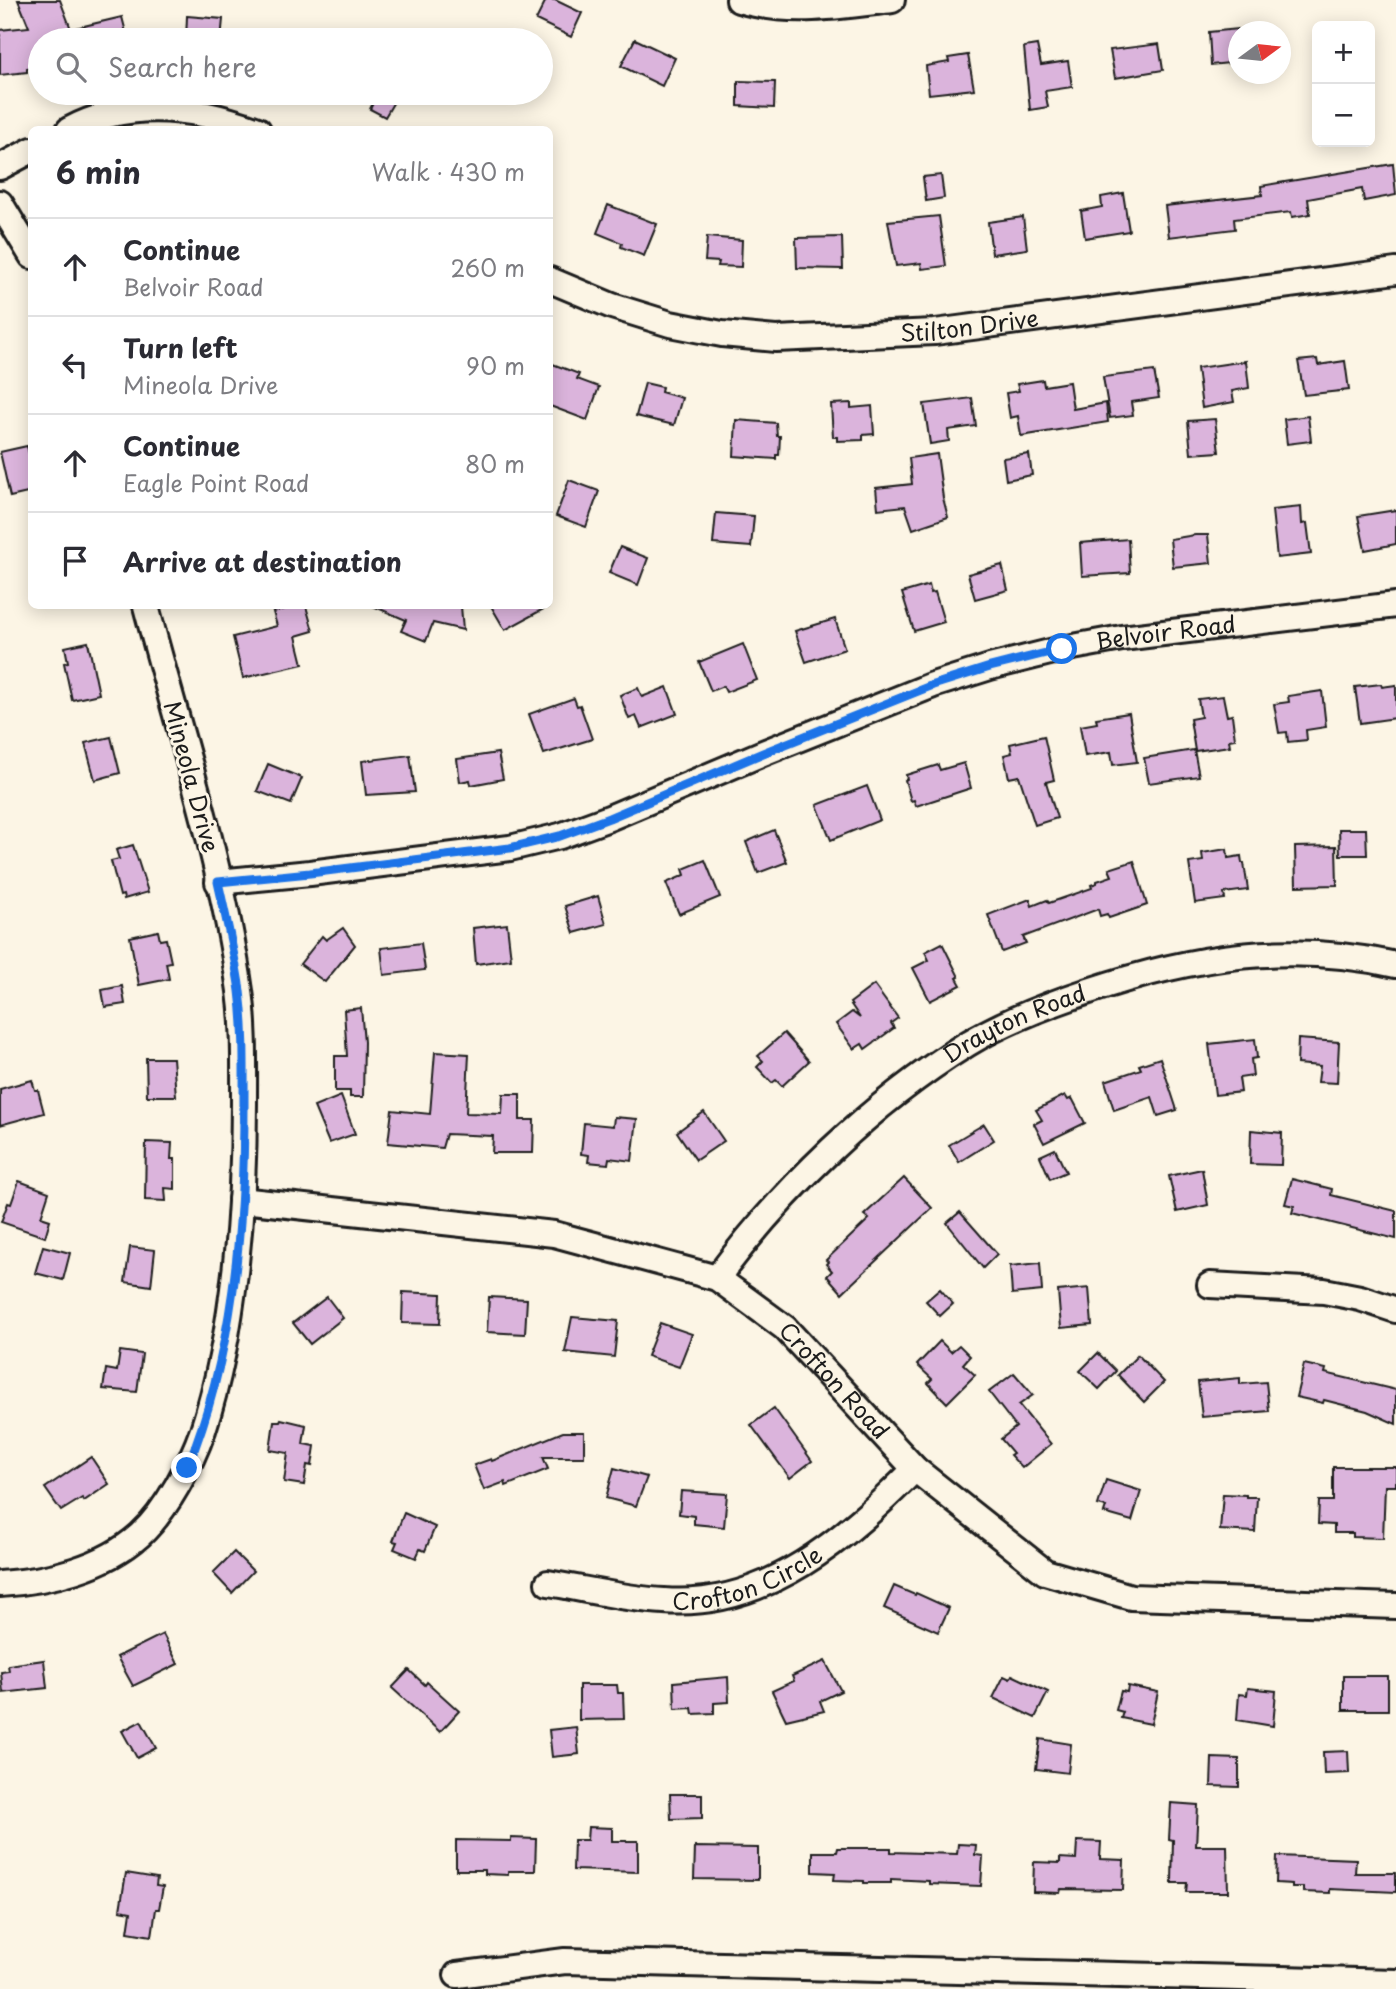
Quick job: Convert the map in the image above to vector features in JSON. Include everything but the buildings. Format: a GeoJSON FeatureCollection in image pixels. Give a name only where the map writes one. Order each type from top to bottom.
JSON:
{"type":"FeatureCollection","features":[{"type":"Feature","properties":{"kind":"street"},"geometry":{"type":"LineString","coordinates":[[739,0],[772,7],[816,9],[892,0]]}},
{"type":"Feature","properties":{"kind":"street"},"geometry":{"type":"LineString","coordinates":[[79,126],[130,110],[163,108],[197,111],[245,126]]}},
{"type":"Feature","properties":{"kind":"street"},"geometry":{"type":"LineString","coordinates":[[0,167],[28,152]]}},
{"type":"Feature","properties":{"kind":"street"},"geometry":{"type":"LineString","coordinates":[[0,203],[28,249]]}},
{"type":"Feature","properties":{"kind":"street","name":"Stilton Drive"},"geometry":{"type":"LineString","coordinates":[[553,281],[612,306],[670,324],[722,334],[776,339],[935,332],[1396,271]]}},
{"type":"Feature","properties":{"kind":"street","name":"Belvoir Road"},"geometry":{"type":"LineString","coordinates":[[218,882],[510,848],[560,836],[609,818],[811,733],[933,685],[990,667],[1062,649],[1122,638],[1396,605]]}},
{"type":"Feature","properties":{"kind":"street","name":"Mineola Drive"},"geometry":{"type":"LineString","coordinates":[[0,1584],[28,1582],[64,1574],[97,1561],[141,1534],[166,1503],[187,1468],[203,1430],[220,1362],[231,1294],[241,1200],[244,1042],[240,991],[200,804],[147,609]]}},
{"type":"Feature","properties":{"kind":"street","name":"Drayton Road"},"geometry":{"type":"LineString","coordinates":[[717,1279],[749,1236],[846,1137],[925,1072],[969,1043],[1016,1018],[1133,976],[1230,955],[1284,953],[1338,956],[1396,965]]}},
{"type":"Feature","properties":{"kind":"street","name":"Crofton Road"},"geometry":{"type":"LineString","coordinates":[[241,1200],[554,1234],[717,1279],[785,1328],[915,1469],[1045,1572],[1131,1597],[1396,1606]]}},
{"type":"Feature","properties":{"kind":"street"},"geometry":{"type":"LineString","coordinates":[[1210,1285],[1324,1291],[1360,1298],[1396,1310]]}},
{"type":"Feature","properties":{"kind":"street","name":"Crofton Circle"},"geometry":{"type":"LineString","coordinates":[[548,1583],[664,1601],[706,1600],[740,1594],[768,1584],[807,1563],[842,1537],[915,1469]]}},
{"type":"Feature","properties":{"kind":"street"},"geometry":{"type":"LineString","coordinates":[[457,1975],[565,1961],[1167,1982],[1396,1982]]}},
{"type":"Feature","properties":{"kind":"route"},"geometry":{"type":"LineString","coordinates":[[187,1468],[203,1430],[220,1362],[231,1294],[241,1200],[244,1042],[240,991],[218,882],[510,848],[560,836],[933,685],[1062,649]]}}]}
